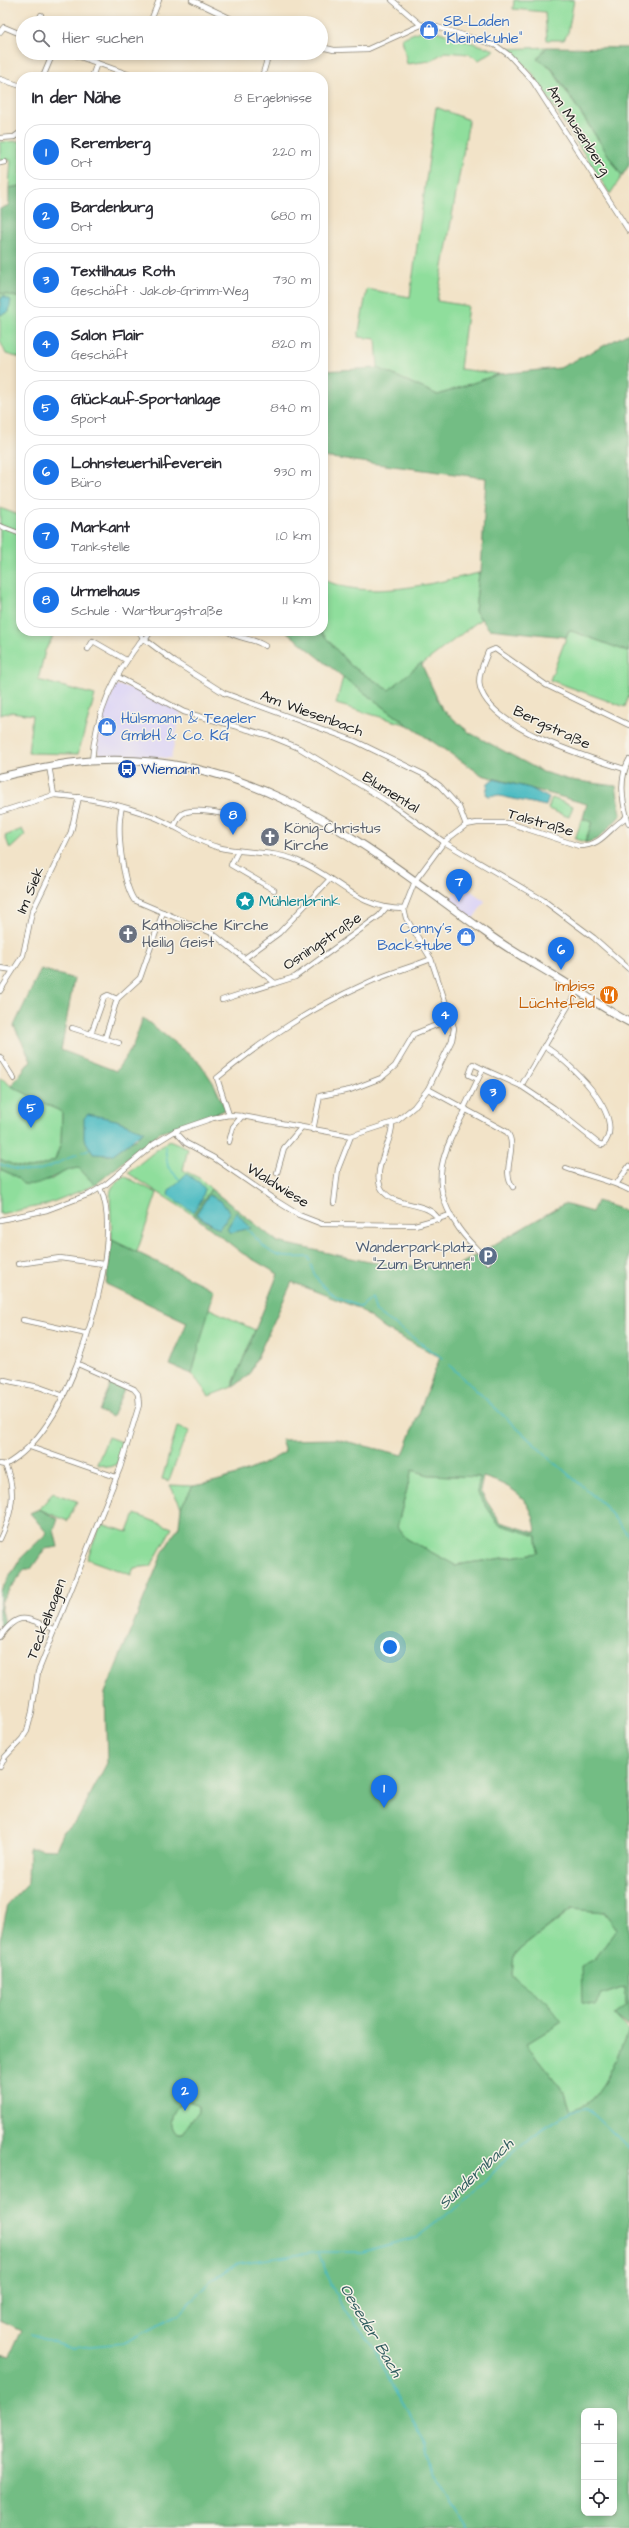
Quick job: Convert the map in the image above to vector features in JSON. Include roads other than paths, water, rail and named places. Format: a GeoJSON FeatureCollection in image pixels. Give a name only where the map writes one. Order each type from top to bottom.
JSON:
{"type":"FeatureCollection","features":[{"type":"Feature","properties":{"kind":"main road"},"geometry":{"type":"LineString","coordinates":[[0,777],[49,766],[92,761],[127,761],[168,765],[218,775],[254,786],[318,816],[415,881],[487,934],[629,1022]]}},
{"type":"Feature","properties":{"kind":"street"},"geometry":{"type":"LineString","coordinates":[[152,16],[158,0]]}},
{"type":"Feature","properties":{"kind":"street"},"geometry":{"type":"LineString","coordinates":[[192,0],[225,16]]}},
{"type":"Feature","properties":{"kind":"street"},"geometry":{"type":"LineString","coordinates":[[328,49],[368,49],[421,25],[392,0]]}},
{"type":"Feature","properties":{"kind":"street","name":"Am Musenberg"},"geometry":{"type":"LineString","coordinates":[[421,25],[427,24],[501,48],[532,80],[629,231]]}},
{"type":"Feature","properties":{"kind":"street"},"geometry":{"type":"LineString","coordinates":[[0,32],[4,27],[16,32]]}},
{"type":"Feature","properties":{"kind":"street"},"geometry":{"type":"LineString","coordinates":[[46,72],[50,60]]}},
{"type":"Feature","properties":{"kind":"street"},"geometry":{"type":"LineString","coordinates":[[91,60],[122,72]]}},
{"type":"Feature","properties":{"kind":"street"},"geometry":{"type":"LineString","coordinates":[[263,72],[267,60]]}},
{"type":"Feature","properties":{"kind":"street"},"geometry":{"type":"LineString","coordinates":[[94,72],[97,63]]}},
{"type":"Feature","properties":{"kind":"street"},"geometry":{"type":"LineString","coordinates":[[0,79],[16,84]]}},
{"type":"Feature","properties":{"kind":"street"},"geometry":{"type":"LineString","coordinates":[[0,138],[16,136]]}},
{"type":"Feature","properties":{"kind":"street"},"geometry":{"type":"LineString","coordinates":[[0,526],[16,532]]}},
{"type":"Feature","properties":{"kind":"street","name":"Am Wiesenbach"},"geometry":{"type":"LineString","coordinates":[[142,636],[144,639],[224,693],[355,741],[425,775],[440,786],[459,807],[466,825]]}},
{"type":"Feature","properties":{"kind":"street"},"geometry":{"type":"LineString","coordinates":[[92,761],[98,718],[105,700],[126,660],[147,636]]}},
{"type":"Feature","properties":{"kind":"street"},"geometry":{"type":"LineString","coordinates":[[234,636],[253,638],[265,646]]}},
{"type":"Feature","properties":{"kind":"street"},"geometry":{"type":"LineString","coordinates":[[88,649],[93,641],[126,660]]}},
{"type":"Feature","properties":{"kind":"street","name":"Bergstraße"},"geometry":{"type":"LineString","coordinates":[[624,768],[590,758],[534,734],[502,716],[483,697],[480,685],[479,675],[488,652],[495,649],[546,685],[629,725]]}},
{"type":"Feature","properties":{"kind":"street","name":"Blumental"},"geometry":{"type":"LineString","coordinates":[[118,677],[184,712],[270,736],[300,748],[385,800],[444,842],[543,900],[594,938],[629,969]]}},
{"type":"Feature","properties":{"kind":"street"},"geometry":{"type":"LineString","coordinates":[[629,760],[624,768],[622,783],[629,824]]}},
{"type":"Feature","properties":{"kind":"street"},"geometry":{"type":"LineString","coordinates":[[49,766],[54,795]]}},
{"type":"Feature","properties":{"kind":"street"},"geometry":{"type":"LineString","coordinates":[[0,812],[54,795],[79,797],[122,807],[154,817],[216,846],[238,851],[277,855],[298,861],[330,879],[352,894],[385,909],[404,909],[406,918],[431,959],[454,1028],[452,1040],[428,1088],[414,1107],[392,1124],[350,1136],[230,1115],[168,1134],[100,1188],[47,1210],[0,1220]]}},
{"type":"Feature","properties":{"kind":"street","name":"Im Siek"},"geometry":{"type":"LineString","coordinates":[[0,991],[23,954],[32,912],[74,823],[79,797]]}},
{"type":"Feature","properties":{"kind":"street"},"geometry":{"type":"LineString","coordinates":[[122,807],[119,818],[119,842],[131,895],[134,900],[212,932],[275,983]]}},
{"type":"Feature","properties":{"kind":"street"},"geometry":{"type":"LineString","coordinates":[[174,827],[179,817],[185,812],[206,812],[244,818]]}},
{"type":"Feature","properties":{"kind":"street","name":"Talstraße"},"geometry":{"type":"LineString","coordinates":[[404,909],[415,881],[444,842],[466,825],[494,821],[509,823],[579,846],[588,846],[598,843],[627,817]]}},
{"type":"Feature","properties":{"kind":"street"},"geometry":{"type":"LineString","coordinates":[[238,851],[231,865],[274,890]]}},
{"type":"Feature","properties":{"kind":"street"},"geometry":{"type":"LineString","coordinates":[[245,958],[279,933],[330,879]]}},
{"type":"Feature","properties":{"kind":"street","name":"Osningstraße"},"geometry":{"type":"LineString","coordinates":[[222,1000],[295,977],[379,916],[385,909]]}},
{"type":"Feature","properties":{"kind":"street"},"geometry":{"type":"LineString","coordinates":[[105,1038],[117,999],[133,987],[140,978],[163,912]]}},
{"type":"Feature","properties":{"kind":"street"},"geometry":{"type":"LineString","coordinates":[[230,1115],[217,1078],[241,1059],[292,1022],[332,999],[367,983],[431,959]]}},
{"type":"Feature","properties":{"kind":"street"},"geometry":{"type":"LineString","coordinates":[[0,968],[14,970]]}},
{"type":"Feature","properties":{"kind":"street"},"geometry":{"type":"LineString","coordinates":[[521,1086],[577,991]]}},
{"type":"Feature","properties":{"kind":"street"},"geometry":{"type":"LineString","coordinates":[[91,1034],[104,997],[108,995],[117,999]]}},
{"type":"Feature","properties":{"kind":"street"},"geometry":{"type":"LineString","coordinates":[[313,1130],[320,1096],[350,1090],[381,1078],[395,1066],[414,1034],[451,1019]]}},
{"type":"Feature","properties":{"kind":"street"},"geometry":{"type":"LineString","coordinates":[[72,1028],[119,1043]]}},
{"type":"Feature","properties":{"kind":"street"},"geometry":{"type":"LineString","coordinates":[[544,1046],[571,1063],[600,1090]]}},
{"type":"Feature","properties":{"kind":"street"},"geometry":{"type":"LineString","coordinates":[[0,1057],[14,1079]]}},
{"type":"Feature","properties":{"kind":"street"},"geometry":{"type":"LineString","coordinates":[[478,1079],[469,1075],[474,1064],[521,1086],[554,1108],[599,1144],[603,1145],[609,1141],[614,1130]]}},
{"type":"Feature","properties":{"kind":"street"},"geometry":{"type":"LineString","coordinates":[[483,1069],[444,1150],[440,1184],[456,1225],[488,1262]]}},
{"type":"Feature","properties":{"kind":"street"},"geometry":{"type":"LineString","coordinates":[[428,1088],[502,1129],[510,1137],[508,1173],[513,1188]]}},
{"type":"Feature","properties":{"kind":"street"},"geometry":{"type":"LineString","coordinates":[[229,1142],[233,1128],[242,1116]]}},
{"type":"Feature","properties":{"kind":"street"},"geometry":{"type":"LineString","coordinates":[[392,1124],[393,1133],[381,1160],[380,1185],[383,1191],[396,1199],[430,1210],[439,1220]]}},
{"type":"Feature","properties":{"kind":"street"},"geometry":{"type":"LineString","coordinates":[[277,1173],[284,1148],[301,1128]]}},
{"type":"Feature","properties":{"kind":"street","name":"Waldwiese"},"geometry":{"type":"LineString","coordinates":[[175,1131],[186,1143],[214,1158],[275,1200],[299,1215],[322,1224],[415,1226],[439,1220],[451,1215]]}},
{"type":"Feature","properties":{"kind":"street"},"geometry":{"type":"LineString","coordinates":[[334,1203],[338,1169],[350,1136]]}},
{"type":"Feature","properties":{"kind":"street"},"geometry":{"type":"LineString","coordinates":[[617,1183],[629,1166]]}},
{"type":"Feature","properties":{"kind":"street"},"geometry":{"type":"LineString","coordinates":[[566,1168],[604,1181],[617,1183],[629,1190]]}},
{"type":"Feature","properties":{"kind":"street"},"geometry":{"type":"LineString","coordinates":[[0,1539],[6,1526],[13,1501],[11,1478],[2,1464],[30,1446],[48,1423],[64,1396],[78,1364],[87,1334],[103,1264],[107,1211],[100,1188]]}},
{"type":"Feature","properties":{"kind":"street"},"geometry":{"type":"LineString","coordinates":[[18,1264],[60,1258],[103,1264]]}},
{"type":"Feature","properties":{"kind":"street"},"geometry":{"type":"LineString","coordinates":[[23,1320],[87,1334]]}},
{"type":"Feature","properties":{"kind":"street","name":"Teckelhagen"},"geometry":{"type":"LineString","coordinates":[[0,1766],[5,1757],[22,1740],[26,1730],[32,1712],[35,1684],[54,1628],[116,1477],[139,1405],[138,1394],[134,1389],[78,1364]]}},
{"type":"Feature","properties":{"kind":"street"},"geometry":{"type":"LineString","coordinates":[[4,1380],[39,1387],[64,1396]]}},
{"type":"Feature","properties":{"kind":"street"},"geometry":{"type":"LineString","coordinates":[[30,1446],[116,1477]]}},
{"type":"Feature","properties":{"kind":"street"},"geometry":{"type":"LineString","coordinates":[[0,1637],[14,1620],[24,1617],[54,1628]]}},
{"type":"Feature","properties":{"kind":"water"},"geometry":{"type":"Polygon","coordinates":[[[3,296],[11,300],[9,312],[0,315],[0,301],[3,296]]]}},
{"type":"Feature","properties":{"kind":"water"},"geometry":{"type":"Polygon","coordinates":[[[493,779],[530,788],[549,798],[546,806],[495,795],[489,796],[486,794],[488,783],[493,779]]]}},
{"type":"Feature","properties":{"kind":"water"},"geometry":{"type":"Polygon","coordinates":[[[88,1114],[116,1120],[144,1131],[112,1155],[93,1154],[84,1138],[84,1118],[88,1114]]]}},
{"type":"Feature","properties":{"kind":"water"},"geometry":{"type":"Polygon","coordinates":[[[186,1174],[199,1182],[205,1189],[202,1199],[193,1212],[168,1195],[169,1191],[186,1174]]]}},
{"type":"Feature","properties":{"kind":"water"},"geometry":{"type":"Polygon","coordinates":[[[209,1195],[221,1201],[230,1213],[219,1229],[196,1214],[209,1195]]]}},
{"type":"Feature","properties":{"kind":"water"},"geometry":{"type":"Polygon","coordinates":[[[236,1212],[251,1228],[230,1233],[227,1229],[236,1212]]]}},
{"type":"Feature","properties":{"kind":"waterway"},"geometry":{"type":"LineString","coordinates":[[165,1147],[168,1167],[179,1179]]}},
{"type":"Feature","properties":{"kind":"waterway"},"geometry":{"type":"LineString","coordinates":[[82,1152],[89,1149]]}},
{"type":"Feature","properties":{"kind":"waterway"},"geometry":{"type":"LineString","coordinates":[[0,1164],[22,1170],[40,1170],[57,1164],[77,1154]]}},
{"type":"Feature","properties":{"kind":"waterway"},"geometry":{"type":"LineString","coordinates":[[247,1229],[273,1253],[286,1257],[309,1257],[310,1261]]}},
{"type":"Feature","properties":{"kind":"waterway"},"geometry":{"type":"LineString","coordinates":[[311,1265],[314,1274],[319,1281],[337,1297],[361,1307],[372,1297],[376,1312],[442,1358]]}},
{"type":"Feature","properties":{"kind":"waterway"},"geometry":{"type":"LineString","coordinates":[[449,1365],[547,1456],[603,1504],[629,1536]]}},
{"type":"Feature","properties":{"kind":"waterway","name":"Sundernbach"},"geometry":{"type":"LineString","coordinates":[[318,2252],[362,2252],[417,2237],[470,2197],[512,2153],[533,2135],[571,2111],[587,2108],[629,2148]]}},
{"type":"Feature","properties":{"kind":"waterway","name":"Oeseder Bach"},"geometry":{"type":"LineString","coordinates":[[31,2334],[72,2348],[123,2343],[180,2314],[212,2279],[239,2263],[318,2252],[338,2300],[373,2346],[393,2387],[427,2444],[435,2477],[468,2528]]}},
{"type":"Feature","properties":{"kind":"place","name":"SB-Laden \"Kleinekuhle\""},"geometry":{"type":"Point","coordinates":[429,30]}},
{"type":"Feature","properties":{"kind":"place","name":"Hülsmann & Tegeler GmbH & Co. KG"},"geometry":{"type":"Point","coordinates":[107,727]}},
{"type":"Feature","properties":{"kind":"place","name":"Wiemann"},"geometry":{"type":"Point","coordinates":[127,769]}},
{"type":"Feature","properties":{"kind":"place","name":"Urmelhaus"},"geometry":{"type":"Point","coordinates":[233,835]}},
{"type":"Feature","properties":{"kind":"place","name":"König-Christus Kirche"},"geometry":{"type":"Point","coordinates":[270,837]}},
{"type":"Feature","properties":{"kind":"place","name":"Mühlenbrink"},"geometry":{"type":"Point","coordinates":[245,901]}},
{"type":"Feature","properties":{"kind":"place","name":"Markant"},"geometry":{"type":"Point","coordinates":[459,902]}},
{"type":"Feature","properties":{"kind":"place","name":"Katholische Kirche Heilig Geist"},"geometry":{"type":"Point","coordinates":[128,934]}},
{"type":"Feature","properties":{"kind":"place","name":"Conny's Backstube"},"geometry":{"type":"Point","coordinates":[466,937]}},
{"type":"Feature","properties":{"kind":"place","name":"Lohnsteuerhilfeverein"},"geometry":{"type":"Point","coordinates":[561,970]}},
{"type":"Feature","properties":{"kind":"place","name":"Imbiss Lüchtefeld"},"geometry":{"type":"Point","coordinates":[609,995]}},
{"type":"Feature","properties":{"kind":"place","name":"Salon Flair"},"geometry":{"type":"Point","coordinates":[445,1035]}},
{"type":"Feature","properties":{"kind":"place","name":"Textilhaus Roth"},"geometry":{"type":"Point","coordinates":[493,1112]}},
{"type":"Feature","properties":{"kind":"place","name":"Glückauf-Sportanlage"},"geometry":{"type":"Point","coordinates":[31,1128]}},
{"type":"Feature","properties":{"kind":"place","name":"Wanderparkplatz \"Zum Brunnen\""},"geometry":{"type":"Point","coordinates":[488,1256]}},
{"type":"Feature","properties":{"kind":"place","name":"Reremberg"},"geometry":{"type":"Point","coordinates":[384,1808]}},
{"type":"Feature","properties":{"kind":"place","name":"Bardenburg"},"geometry":{"type":"Point","coordinates":[185,2111]}}]}
